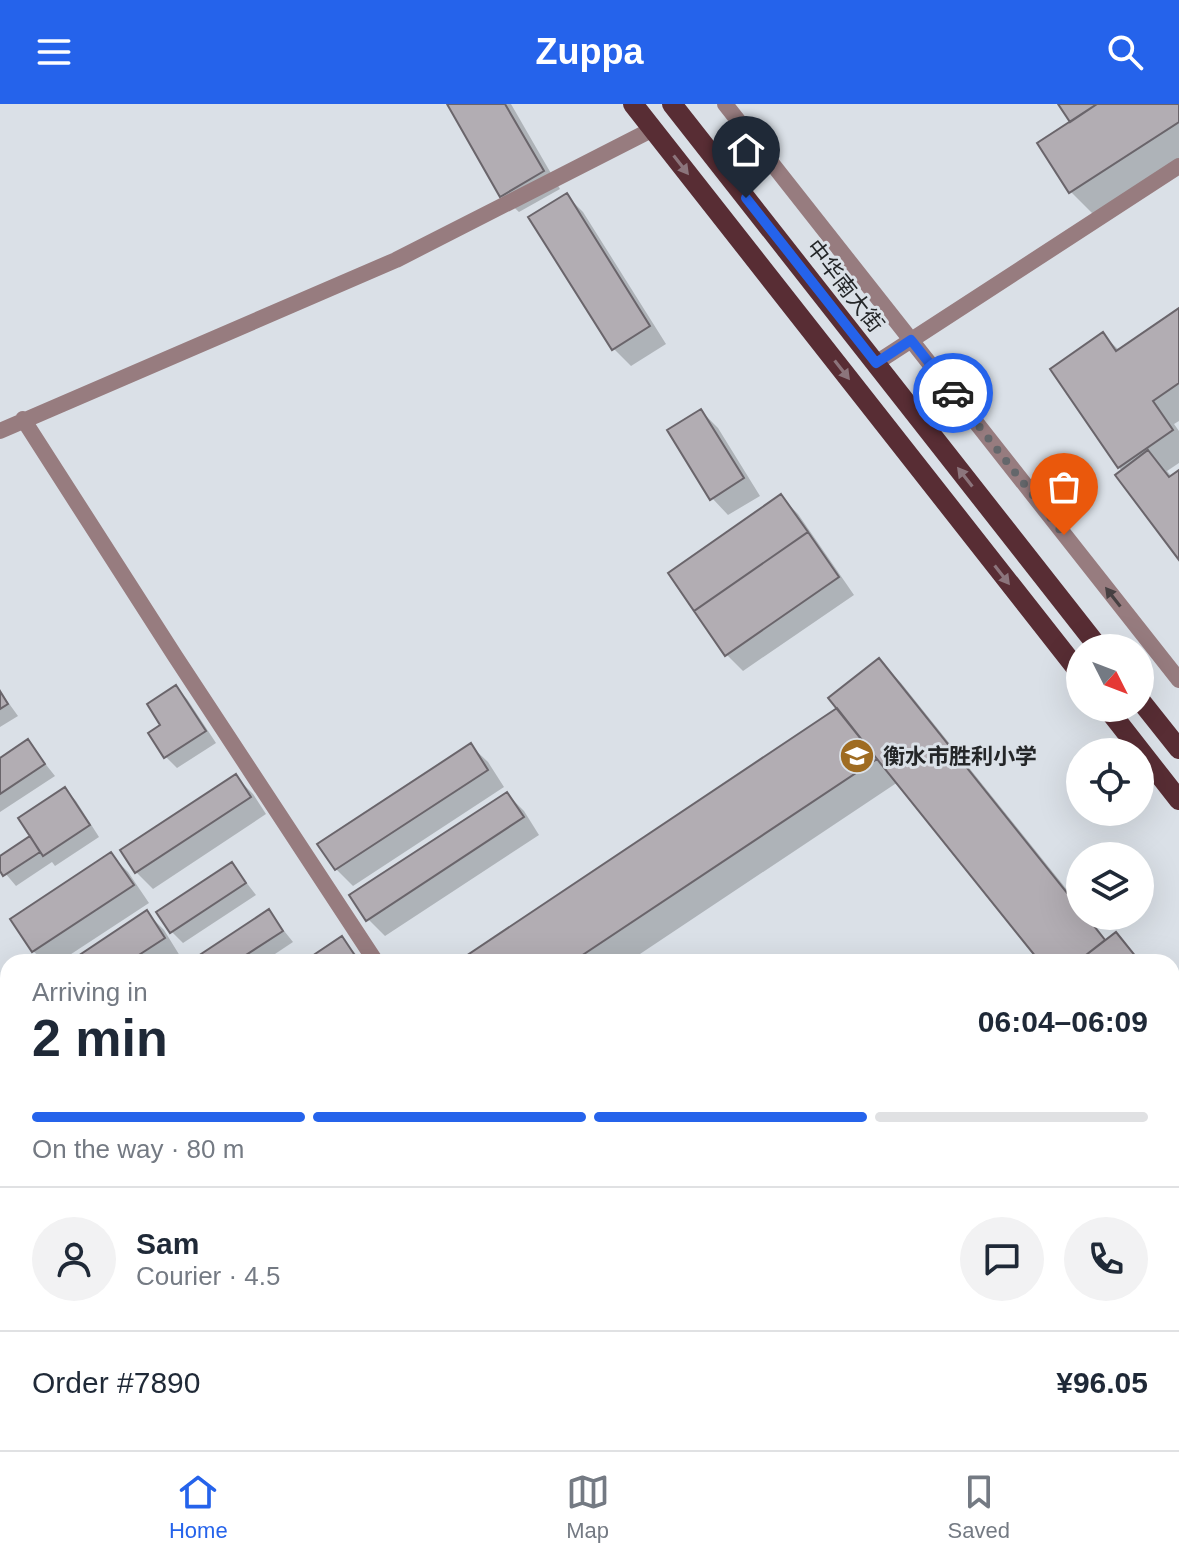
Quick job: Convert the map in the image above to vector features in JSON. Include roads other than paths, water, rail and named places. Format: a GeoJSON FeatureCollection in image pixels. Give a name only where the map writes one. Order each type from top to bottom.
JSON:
{"type":"FeatureCollection","features":[{"type":"Feature","properties":{"kind":"main road"},"geometry":{"type":"LineString","coordinates":[[633,104],[1066,655]]}},
{"type":"Feature","properties":{"kind":"main road","name":"中华南大街"},"geometry":{"type":"LineString","coordinates":[[672,104],[1088,634]]}},
{"type":"Feature","properties":{"kind":"main road"},"geometry":{"type":"LineString","coordinates":[[1154,718],[1179,749]]}},
{"type":"Feature","properties":{"kind":"main road"},"geometry":{"type":"LineString","coordinates":[[1118,722],[1179,800]]}},
{"type":"Feature","properties":{"kind":"street"},"geometry":{"type":"LineString","coordinates":[[725,104],[1179,680]]}},
{"type":"Feature","properties":{"kind":"street"},"geometry":{"type":"LineString","coordinates":[[0,431],[396,260],[653,129]]}},
{"type":"Feature","properties":{"kind":"street"},"geometry":{"type":"LineString","coordinates":[[876,363],[1179,166]]}},
{"type":"Feature","properties":{"kind":"street"},"geometry":{"type":"LineString","coordinates":[[23,419],[371,954]]}},
{"type":"Feature","properties":{"kind":"place","name":"衡水市胜利小学"},"geometry":{"type":"Point","coordinates":[857,756]}}]}
